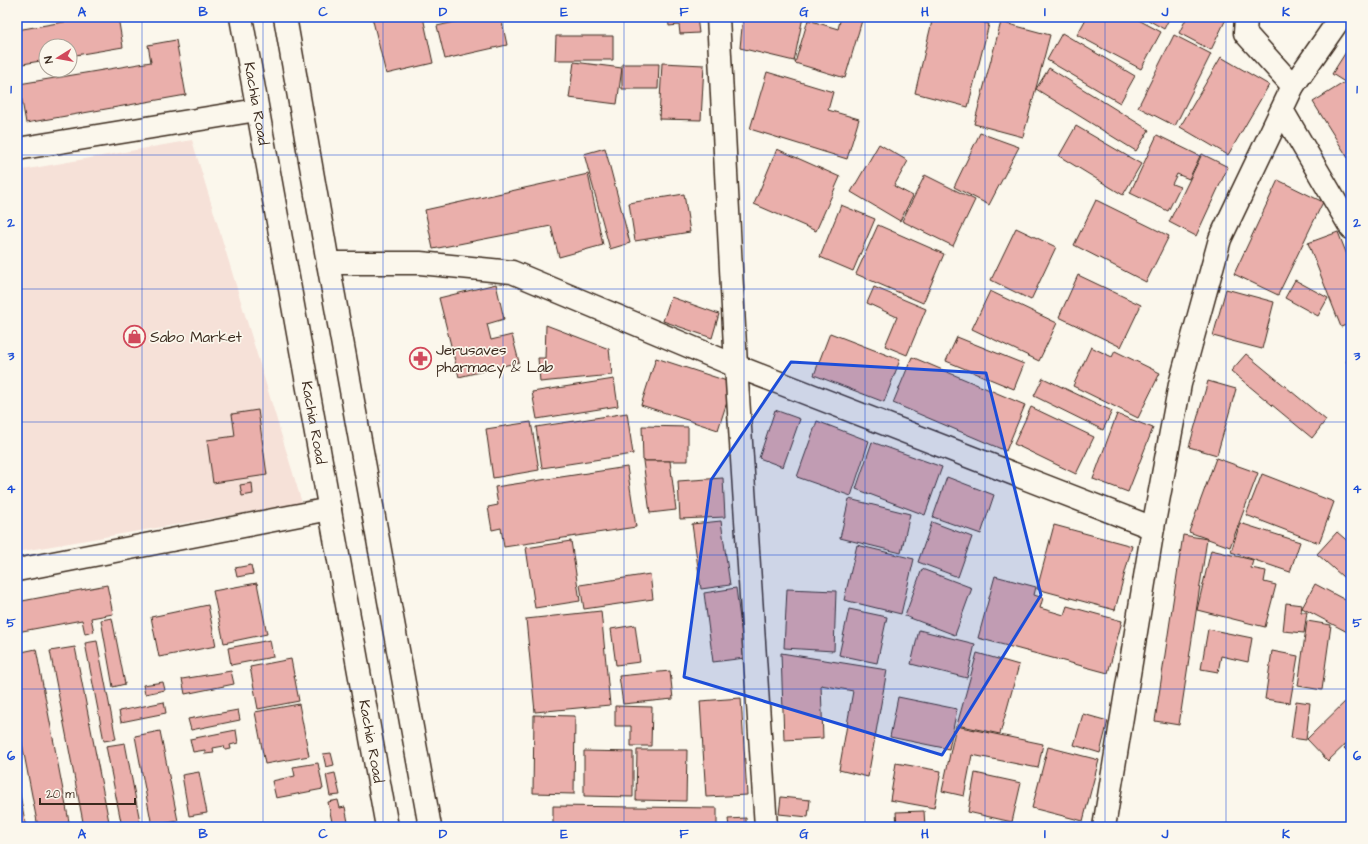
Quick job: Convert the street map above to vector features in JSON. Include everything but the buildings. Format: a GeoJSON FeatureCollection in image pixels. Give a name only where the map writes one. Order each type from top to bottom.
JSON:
{"type":"FeatureCollection","features":[{"type":"Feature","properties":{"kind":"main road","name":"Kachia Road"},"geometry":{"type":"LineString","coordinates":[[241,17],[387,827]]}},
{"type":"Feature","properties":{"kind":"main road"},"geometry":{"type":"LineString","coordinates":[[285,17],[430,827]]}},
{"type":"Feature","properties":{"kind":"main road"},"geometry":{"type":"LineString","coordinates":[[718,17],[736,366],[766,827]]}},
{"type":"Feature","properties":{"kind":"main road"},"geometry":{"type":"LineString","coordinates":[[1246,17],[1245,33],[1293,86]]}},
{"type":"Feature","properties":{"kind":"main road"},"geometry":{"type":"LineString","coordinates":[[1104,827],[1153,528],[1180,384],[1220,239],[1293,86],[1341,17]]}},
{"type":"Feature","properties":{"kind":"main road"},"geometry":{"type":"LineString","coordinates":[[17,149],[257,110]]}},
{"type":"Feature","properties":{"kind":"main road"},"geometry":{"type":"LineString","coordinates":[[1282,110],[1351,228]]}},
{"type":"Feature","properties":{"kind":"main road"},"geometry":{"type":"LineString","coordinates":[[328,263],[420,263],[512,272],[736,366],[1153,528]]}},
{"type":"Feature","properties":{"kind":"main road"},"geometry":{"type":"LineString","coordinates":[[17,570],[330,509]]}},
{"type":"Feature","properties":{"kind":"highlighted area"},"geometry":{"type":"Polygon","coordinates":[[[791,362],[986,373],[1041,595],[942,755],[684,677],[711,480],[791,362]]]}},
{"type":"Feature","properties":{"kind":"shaded area","name":"Sabo Market"},"geometry":{"type":"Polygon","coordinates":[[[192,140],[302,503],[17,552],[17,171],[192,140]]]}},
{"type":"Feature","properties":{"kind":"place","name":"Sabo Market"},"geometry":{"type":"Point","coordinates":[134,337]}},
{"type":"Feature","properties":{"kind":"place","name":"Jerusaves pharmacy & Lab"},"geometry":{"type":"Point","coordinates":[420,359]}}]}
